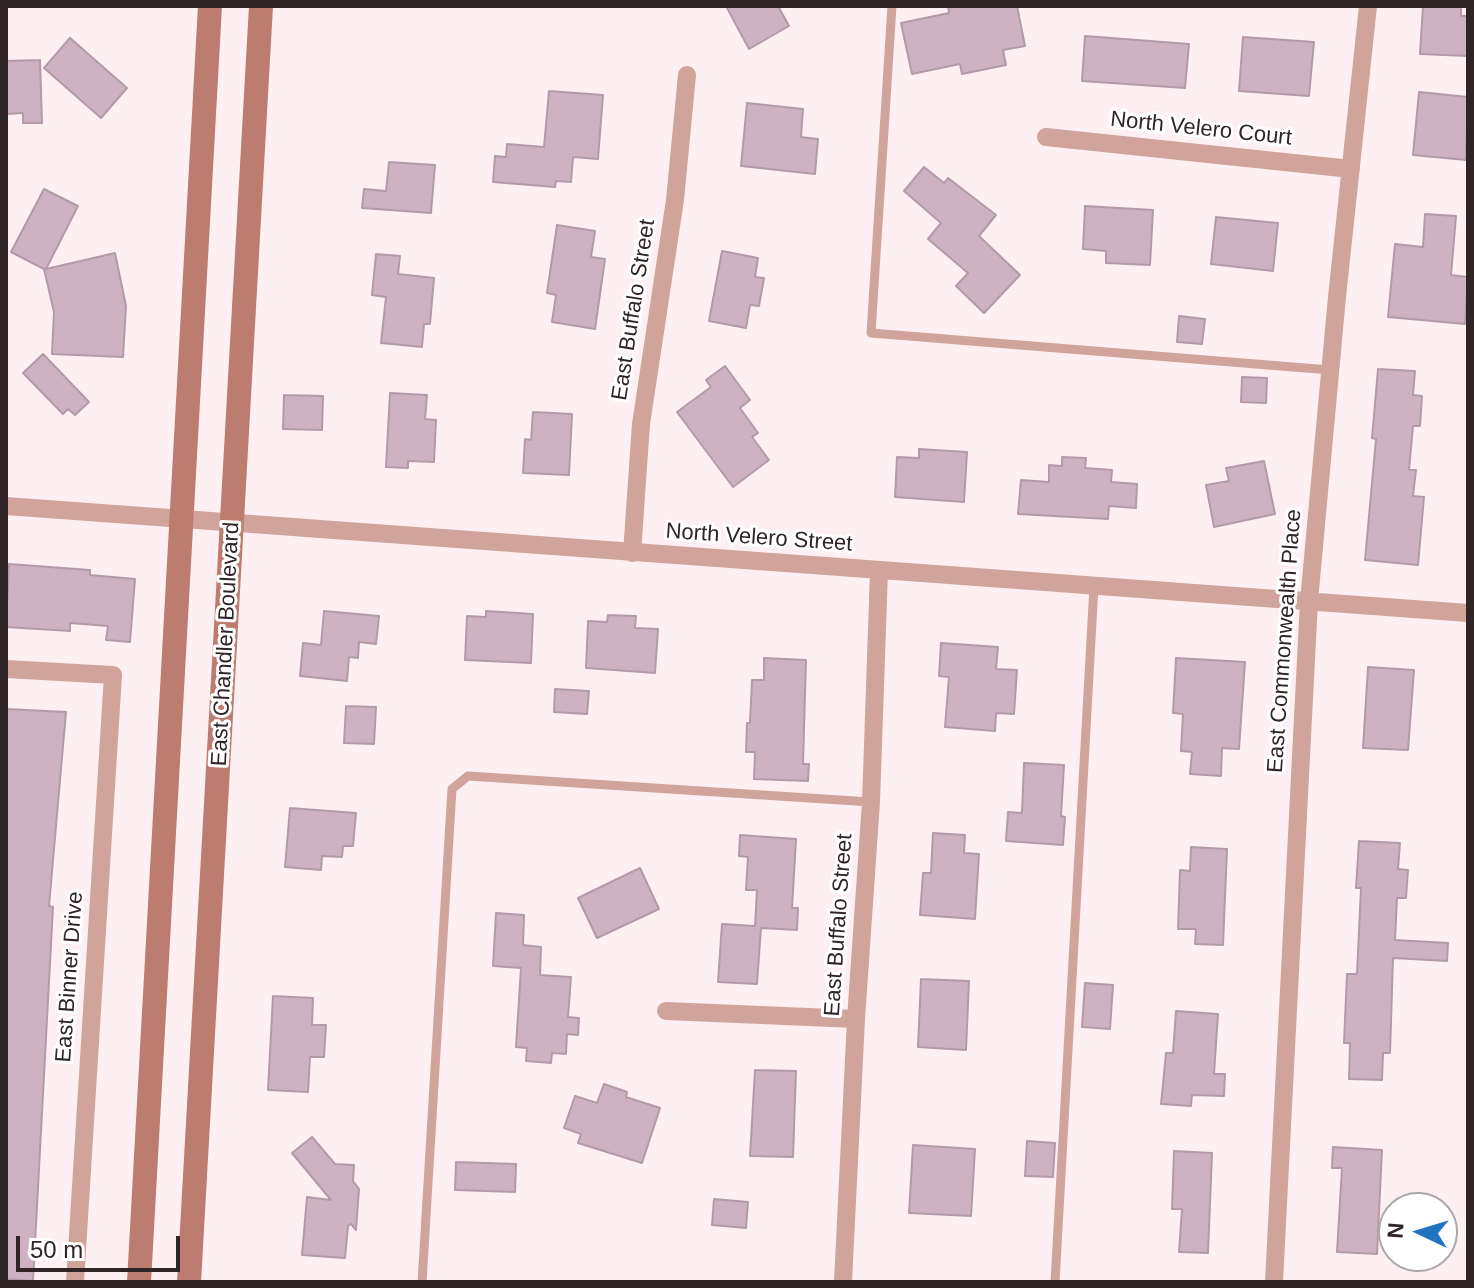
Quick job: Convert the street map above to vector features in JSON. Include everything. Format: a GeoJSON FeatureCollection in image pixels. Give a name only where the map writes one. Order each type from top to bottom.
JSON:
{"type":"FeatureCollection","features":[{"type":"Feature","properties":{"kind":"main road"},"geometry":{"type":"LineString","coordinates":[[139,1282],[194,519],[210,6]]}},
{"type":"Feature","properties":{"kind":"main road","name":"East Chandler Boulevard"},"geometry":{"type":"LineString","coordinates":[[189,1282],[261,6]]}},
{"type":"Feature","properties":{"kind":"street","name":"East Commonwealth Place"},"geometry":{"type":"LineString","coordinates":[[1274,1282],[1309,601],[1368,6]]}},
{"type":"Feature","properties":{"kind":"street","name":"East Buffalo Street"},"geometry":{"type":"LineString","coordinates":[[632,553],[641,424],[675,200],[687,75]]}},
{"type":"Feature","properties":{"kind":"street","name":"North Velero Court"},"geometry":{"type":"LineString","coordinates":[[1046,137],[1351,169]]}},
{"type":"Feature","properties":{"kind":"street","name":"North Velero Street"},"geometry":{"type":"LineString","coordinates":[[6,506],[1468,613]]}},
{"type":"Feature","properties":{"kind":"street","name":"East Buffalo Street"},"geometry":{"type":"LineString","coordinates":[[843,1282],[871,802],[879,571]]}},
{"type":"Feature","properties":{"kind":"street","name":"East Binner Drive"},"geometry":{"type":"LineString","coordinates":[[6,669],[113,675],[75,1282]]}},
{"type":"Feature","properties":{"kind":"street"},"geometry":{"type":"LineString","coordinates":[[666,1011],[856,1019]]}},
{"type":"Feature","properties":{"kind":"lane"},"geometry":{"type":"LineString","coordinates":[[892,6],[871,333],[1332,370]]}},
{"type":"Feature","properties":{"kind":"lane"},"geometry":{"type":"LineString","coordinates":[[1055,1282],[1094,586]]}},
{"type":"Feature","properties":{"kind":"lane"},"geometry":{"type":"LineString","coordinates":[[422,1282],[452,789],[468,776],[871,802]]}},
{"type":"Feature","properties":{"kind":"building"},"geometry":{"type":"Polygon","coordinates":[[[726,6],[778,6],[789,26],[749,49],[726,6]]]}},
{"type":"Feature","properties":{"kind":"building"},"geometry":{"type":"Polygon","coordinates":[[[948,6],[1017,6],[1025,46],[1003,50],[1006,65],[962,74],[960,64],[912,74],[901,23],[949,13],[948,6]]]}},
{"type":"Feature","properties":{"kind":"building"},"geometry":{"type":"Polygon","coordinates":[[[1423,6],[1461,6],[1461,16],[1468,16],[1468,56],[1420,54],[1423,6]]]}},
{"type":"Feature","properties":{"kind":"building"},"geometry":{"type":"Polygon","coordinates":[[[1085,36],[1189,44],[1185,88],[1082,81],[1085,36]]]}},
{"type":"Feature","properties":{"kind":"building"},"geometry":{"type":"Polygon","coordinates":[[[1243,37],[1314,42],[1309,96],[1239,91],[1243,37]]]}},
{"type":"Feature","properties":{"kind":"building"},"geometry":{"type":"Polygon","coordinates":[[[70,38],[127,88],[101,118],[44,68],[70,38]]]}},
{"type":"Feature","properties":{"kind":"building"},"geometry":{"type":"Polygon","coordinates":[[[40,60],[42,123],[23,123],[23,113],[6,114],[6,61],[40,60]]]}},
{"type":"Feature","properties":{"kind":"building"},"geometry":{"type":"Polygon","coordinates":[[[549,91],[603,95],[598,159],[573,157],[571,182],[556,181],[555,187],[493,182],[495,156],[506,157],[507,144],[544,147],[549,91]]]}},
{"type":"Feature","properties":{"kind":"building"},"geometry":{"type":"Polygon","coordinates":[[[1419,92],[1468,97],[1466,160],[1413,155],[1419,92]]]}},
{"type":"Feature","properties":{"kind":"building"},"geometry":{"type":"Polygon","coordinates":[[[747,103],[803,109],[801,137],[818,139],[815,174],[741,166],[747,103]]]}},
{"type":"Feature","properties":{"kind":"building"},"geometry":{"type":"Polygon","coordinates":[[[389,162],[435,165],[431,213],[362,208],[364,189],[386,191],[389,162]]]}},
{"type":"Feature","properties":{"kind":"building"},"geometry":{"type":"Polygon","coordinates":[[[924,167],[944,183],[948,178],[996,215],[979,236],[1020,275],[984,313],[956,286],[968,273],[928,239],[941,223],[904,191],[924,167]]]}},
{"type":"Feature","properties":{"kind":"building"},"geometry":{"type":"Polygon","coordinates":[[[44,189],[78,206],[46,269],[115,253],[126,306],[123,357],[52,354],[54,312],[44,269],[11,252],[44,189]]]}},
{"type":"Feature","properties":{"kind":"building"},"geometry":{"type":"Polygon","coordinates":[[[1085,206],[1153,210],[1150,265],[1106,263],[1106,251],[1083,249],[1085,206]]]}},
{"type":"Feature","properties":{"kind":"building"},"geometry":{"type":"Polygon","coordinates":[[[1425,214],[1456,216],[1451,275],[1468,277],[1465,324],[1388,317],[1395,244],[1423,247],[1425,214]]]}},
{"type":"Feature","properties":{"kind":"building"},"geometry":{"type":"Polygon","coordinates":[[[1216,217],[1278,223],[1273,271],[1211,264],[1216,217]]]}},
{"type":"Feature","properties":{"kind":"building"},"geometry":{"type":"Polygon","coordinates":[[[557,225],[595,231],[591,257],[605,259],[595,329],[552,322],[556,295],[547,293],[557,225]]]}},
{"type":"Feature","properties":{"kind":"building"},"geometry":{"type":"Polygon","coordinates":[[[722,251],[758,258],[755,277],[764,278],[759,306],[750,305],[746,328],[709,321],[722,251]]]}},
{"type":"Feature","properties":{"kind":"building"},"geometry":{"type":"Polygon","coordinates":[[[376,254],[400,256],[398,274],[434,278],[430,324],[424,324],[422,347],[381,343],[386,297],[372,295],[376,254]]]}},
{"type":"Feature","properties":{"kind":"building"},"geometry":{"type":"Polygon","coordinates":[[[1179,316],[1205,319],[1202,344],[1177,342],[1179,316]]]}},
{"type":"Feature","properties":{"kind":"building"},"geometry":{"type":"Polygon","coordinates":[[[43,354],[89,402],[75,415],[68,409],[63,414],[23,373],[43,354]]]}},
{"type":"Feature","properties":{"kind":"building"},"geometry":{"type":"Polygon","coordinates":[[[725,366],[750,400],[740,408],[758,433],[752,437],[769,460],[733,487],[677,412],[711,387],[706,380],[725,366]]]}},
{"type":"Feature","properties":{"kind":"building"},"geometry":{"type":"Polygon","coordinates":[[[1378,369],[1415,371],[1413,395],[1422,396],[1420,426],[1413,426],[1409,470],[1416,470],[1413,496],[1424,497],[1418,565],[1365,560],[1376,439],[1372,438],[1378,369]]]}},
{"type":"Feature","properties":{"kind":"building"},"geometry":{"type":"Polygon","coordinates":[[[1242,377],[1267,378],[1266,403],[1241,402],[1242,377]]]}},
{"type":"Feature","properties":{"kind":"building"},"geometry":{"type":"Polygon","coordinates":[[[390,393],[427,395],[425,419],[436,420],[434,462],[408,461],[408,468],[386,467],[390,393]]]}},
{"type":"Feature","properties":{"kind":"building"},"geometry":{"type":"Polygon","coordinates":[[[284,395],[323,396],[322,430],[283,429],[284,395]]]}},
{"type":"Feature","properties":{"kind":"building"},"geometry":{"type":"Polygon","coordinates":[[[533,412],[572,414],[569,475],[523,473],[525,439],[531,440],[533,412]]]}},
{"type":"Feature","properties":{"kind":"building"},"geometry":{"type":"Polygon","coordinates":[[[919,449],[967,452],[964,502],[895,497],[897,457],[919,458],[919,449]]]}},
{"type":"Feature","properties":{"kind":"building"},"geometry":{"type":"Polygon","coordinates":[[[1062,457],[1086,458],[1085,468],[1112,470],[1111,482],[1137,484],[1136,508],[1109,506],[1108,519],[1018,514],[1021,480],[1049,482],[1049,465],[1062,466],[1062,457]]]}},
{"type":"Feature","properties":{"kind":"building"},"geometry":{"type":"Polygon","coordinates":[[[1264,461],[1275,514],[1214,527],[1206,485],[1229,481],[1226,468],[1264,461]]]}},
{"type":"Feature","properties":{"kind":"building"},"geometry":{"type":"Polygon","coordinates":[[[9,564],[90,570],[90,575],[135,579],[130,642],[106,640],[108,626],[70,623],[70,631],[6,627],[9,564]]]}},
{"type":"Feature","properties":{"kind":"building"},"geometry":{"type":"Polygon","coordinates":[[[324,611],[379,616],[376,644],[359,642],[358,658],[349,657],[347,681],[300,676],[303,643],[321,645],[324,611]]]}},
{"type":"Feature","properties":{"kind":"building"},"geometry":{"type":"Polygon","coordinates":[[[486,611],[533,614],[531,663],[465,660],[467,616],[486,617],[486,611]]]}},
{"type":"Feature","properties":{"kind":"building"},"geometry":{"type":"Polygon","coordinates":[[[608,615],[636,616],[635,628],[658,629],[655,673],[586,668],[588,621],[607,622],[608,615]]]}},
{"type":"Feature","properties":{"kind":"building"},"geometry":{"type":"Polygon","coordinates":[[[941,643],[998,647],[996,669],[1017,670],[1014,714],[996,713],[995,731],[945,727],[949,677],[939,676],[941,643]]]}},
{"type":"Feature","properties":{"kind":"building"},"geometry":{"type":"Polygon","coordinates":[[[764,658],[806,660],[803,764],[809,764],[808,781],[754,779],[755,752],[746,752],[747,723],[750,723],[752,680],[764,680],[764,658]]]}},
{"type":"Feature","properties":{"kind":"building"},"geometry":{"type":"Polygon","coordinates":[[[1176,658],[1245,662],[1239,749],[1222,748],[1221,776],[1190,774],[1192,752],[1181,751],[1183,714],[1173,713],[1176,658]]]}},
{"type":"Feature","properties":{"kind":"building"},"geometry":{"type":"Polygon","coordinates":[[[1368,667],[1414,670],[1408,750],[1363,748],[1368,667]]]}},
{"type":"Feature","properties":{"kind":"building"},"geometry":{"type":"Polygon","coordinates":[[[555,689],[589,691],[587,714],[554,712],[555,689]]]}},
{"type":"Feature","properties":{"kind":"building"},"geometry":{"type":"Polygon","coordinates":[[[346,706],[376,707],[374,744],[344,743],[346,706]]]}},
{"type":"Feature","properties":{"kind":"building"},"geometry":{"type":"Polygon","coordinates":[[[6,709],[66,712],[49,906],[53,907],[33,1281],[6,1279],[6,709]]]}},
{"type":"Feature","properties":{"kind":"building"},"geometry":{"type":"Polygon","coordinates":[[[1024,763],[1064,765],[1063,845],[1006,841],[1008,812],[1022,813],[1024,763]]]}},
{"type":"Feature","properties":{"kind":"building"},"geometry":{"type":"Polygon","coordinates":[[[290,808],[356,813],[353,846],[343,846],[342,857],[322,856],[321,870],[285,867],[290,808]]]}},
{"type":"Feature","properties":{"kind":"building"},"geometry":{"type":"Polygon","coordinates":[[[933,833],[965,835],[964,853],[979,854],[975,919],[920,915],[923,873],[931,873],[933,833]]]}},
{"type":"Feature","properties":{"kind":"building"},"geometry":{"type":"Polygon","coordinates":[[[740,835],[796,839],[792,908],[798,908],[797,930],[761,928],[757,984],[718,982],[722,924],[755,926],[757,890],[746,890],[748,857],[739,856],[740,835]]]}},
{"type":"Feature","properties":{"kind":"building"},"geometry":{"type":"Polygon","coordinates":[[[1359,841],[1400,843],[1398,869],[1408,870],[1406,898],[1397,898],[1395,940],[1448,943],[1447,961],[1393,958],[1390,1053],[1383,1053],[1382,1080],[1349,1079],[1350,1043],[1344,1043],[1347,974],[1357,974],[1361,888],[1356,888],[1359,841]]]}},
{"type":"Feature","properties":{"kind":"building"},"geometry":{"type":"Polygon","coordinates":[[[1191,847],[1227,849],[1223,945],[1195,944],[1196,929],[1178,929],[1180,870],[1190,871],[1191,847]]]}},
{"type":"Feature","properties":{"kind":"building"},"geometry":{"type":"Polygon","coordinates":[[[640,868],[659,909],[597,938],[578,898],[640,868]]]}},
{"type":"Feature","properties":{"kind":"building"},"geometry":{"type":"Polygon","coordinates":[[[496,913],[524,915],[523,945],[541,947],[540,975],[571,977],[568,1017],[579,1018],[578,1035],[567,1034],[566,1054],[552,1053],[551,1063],[526,1061],[527,1048],[516,1047],[521,968],[493,966],[496,913]]]}},
{"type":"Feature","properties":{"kind":"building"},"geometry":{"type":"Polygon","coordinates":[[[921,979],[969,981],[966,1050],[918,1047],[921,979]]]}},
{"type":"Feature","properties":{"kind":"building"},"geometry":{"type":"Polygon","coordinates":[[[1085,983],[1113,985],[1110,1029],[1082,1027],[1085,983]]]}},
{"type":"Feature","properties":{"kind":"building"},"geometry":{"type":"Polygon","coordinates":[[[273,996],[313,998],[312,1025],[326,1025],[324,1057],[310,1057],[308,1092],[268,1090],[273,996]]]}},
{"type":"Feature","properties":{"kind":"building"},"geometry":{"type":"Polygon","coordinates":[[[1176,1011],[1218,1014],[1214,1074],[1225,1074],[1224,1096],[1192,1095],[1191,1106],[1161,1104],[1166,1053],[1173,1053],[1176,1011]]]}},
{"type":"Feature","properties":{"kind":"building"},"geometry":{"type":"Polygon","coordinates":[[[755,1070],[796,1071],[793,1157],[750,1156],[755,1070]]]}},
{"type":"Feature","properties":{"kind":"building"},"geometry":{"type":"Polygon","coordinates":[[[604,1084],[627,1092],[626,1097],[660,1108],[642,1163],[578,1143],[581,1134],[564,1128],[575,1096],[597,1103],[604,1084]]]}},
{"type":"Feature","properties":{"kind":"building"},"geometry":{"type":"Polygon","coordinates":[[[312,1137],[335,1164],[354,1165],[353,1181],[359,1189],[356,1230],[351,1224],[348,1226],[345,1258],[302,1255],[307,1197],[331,1200],[292,1153],[312,1137]]]}},
{"type":"Feature","properties":{"kind":"building"},"geometry":{"type":"Polygon","coordinates":[[[1027,1141],[1055,1143],[1053,1177],[1025,1176],[1027,1141]]]}},
{"type":"Feature","properties":{"kind":"building"},"geometry":{"type":"Polygon","coordinates":[[[913,1145],[975,1149],[971,1216],[909,1213],[913,1145]]]}},
{"type":"Feature","properties":{"kind":"building"},"geometry":{"type":"Polygon","coordinates":[[[1333,1147],[1382,1150],[1377,1254],[1337,1252],[1342,1168],[1332,1168],[1333,1147]]]}},
{"type":"Feature","properties":{"kind":"building"},"geometry":{"type":"Polygon","coordinates":[[[1174,1151],[1212,1153],[1208,1253],[1179,1252],[1182,1209],[1172,1209],[1174,1151]]]}},
{"type":"Feature","properties":{"kind":"building"},"geometry":{"type":"Polygon","coordinates":[[[456,1162],[516,1164],[515,1192],[455,1190],[456,1162]]]}},
{"type":"Feature","properties":{"kind":"building"},"geometry":{"type":"Polygon","coordinates":[[[714,1199],[748,1202],[746,1228],[712,1225],[714,1199]]]}}]}
